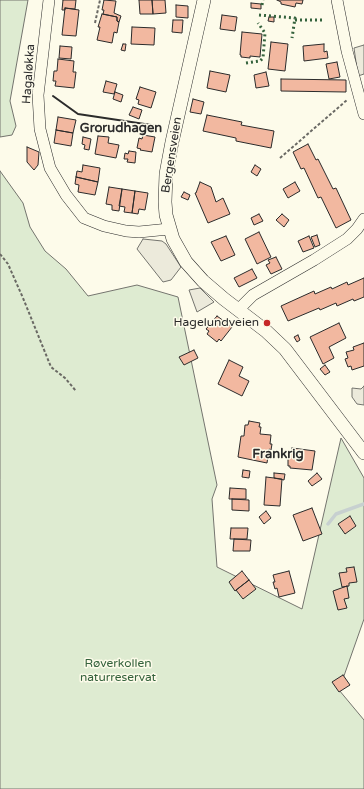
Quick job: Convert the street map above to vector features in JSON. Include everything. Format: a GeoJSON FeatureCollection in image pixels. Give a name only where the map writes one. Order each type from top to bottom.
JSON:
{"type":"FeatureCollection","features":[{"type":"Feature","properties":{"kind":"street","name":"Hagaløkka"},"geometry":{"type":"LineString","coordinates":[[49,0],[38,95],[40,128],[50,168],[66,195],[84,218],[104,226],[126,231],[139,232],[169,229]]}},
{"type":"Feature","properties":{"kind":"street","name":"Bergensveien"},"geometry":{"type":"LineString","coordinates":[[204,0],[166,174],[165,202],[169,229],[179,252],[194,272],[215,292],[266,331],[285,349],[364,453]]}},
{"type":"Feature","properties":{"kind":"street"},"geometry":{"type":"LineString","coordinates":[[337,0],[347,51],[364,114]]}},
{"type":"Feature","properties":{"kind":"street"},"geometry":{"type":"LineString","coordinates":[[238,310],[253,295],[347,239],[358,229],[364,219]]}},
{"type":"Feature","properties":{"kind":"path"},"geometry":{"type":"LineString","coordinates":[[95,23],[100,0]]}},
{"type":"Feature","properties":{"kind":"path"},"geometry":{"type":"LineString","coordinates":[[280,158],[347,100]]}},
{"type":"Feature","properties":{"kind":"path"},"geometry":{"type":"LineString","coordinates":[[0,254],[8,264],[52,366],[76,391]]}},
{"type":"Feature","properties":{"kind":"green space"},"geometry":{"type":"Polygon","coordinates":[[[0,0],[28,0],[10,101],[16,126],[12,135],[0,137],[0,0]]]}},
{"type":"Feature","properties":{"kind":"green space","name":"Røverkollen naturreservat"},"geometry":{"type":"Polygon","coordinates":[[[0,171],[23,203],[30,227],[45,251],[66,269],[88,296],[137,285],[178,297],[217,485],[212,499],[217,567],[302,609],[341,438],[364,478],[364,619],[339,690],[364,720],[364,789],[0,789],[0,171]]]}},
{"type":"Feature","properties":{"kind":"shaded area"},"geometry":{"type":"Polygon","coordinates":[[[364,45],[364,74],[358,76],[354,48],[364,45]]]}},
{"type":"Feature","properties":{"kind":"shaded area"},"geometry":{"type":"Polygon","coordinates":[[[143,239],[162,241],[166,244],[181,267],[171,280],[163,282],[137,249],[143,239]]]}},
{"type":"Feature","properties":{"kind":"shaded area"},"geometry":{"type":"Polygon","coordinates":[[[200,288],[214,302],[197,312],[189,290],[200,288]]]}},
{"type":"Feature","properties":{"kind":"shaded area"},"geometry":{"type":"Polygon","coordinates":[[[364,386],[364,405],[357,404],[352,397],[352,388],[361,389],[364,386]]]}},
{"type":"Feature","properties":{"kind":"building"},"geometry":{"type":"Polygon","coordinates":[[[63,0],[76,0],[75,9],[65,8],[65,10],[62,10],[63,0]]]}},
{"type":"Feature","properties":{"kind":"building"},"geometry":{"type":"Polygon","coordinates":[[[104,0],[116,1],[114,13],[121,16],[119,22],[117,21],[117,17],[103,14],[104,10],[102,10],[104,0]]]}},
{"type":"Feature","properties":{"kind":"building"},"geometry":{"type":"Polygon","coordinates":[[[139,0],[152,0],[153,14],[140,14],[139,0]]]}},
{"type":"Feature","properties":{"kind":"building"},"geometry":{"type":"Polygon","coordinates":[[[152,0],[165,0],[166,13],[153,14],[152,0]]]}},
{"type":"Feature","properties":{"kind":"building"},"geometry":{"type":"Polygon","coordinates":[[[277,0],[303,0],[302,4],[296,3],[295,7],[281,4],[281,2],[277,0]]]}},
{"type":"Feature","properties":{"kind":"building"},"geometry":{"type":"Polygon","coordinates":[[[251,3],[261,4],[261,9],[251,8],[251,3]]]}},
{"type":"Feature","properties":{"kind":"building"},"geometry":{"type":"Polygon","coordinates":[[[176,5],[188,6],[188,18],[176,17],[176,5]]]}},
{"type":"Feature","properties":{"kind":"building"},"geometry":{"type":"Polygon","coordinates":[[[65,8],[79,10],[76,36],[62,35],[65,8]]]}},
{"type":"Feature","properties":{"kind":"building"},"geometry":{"type":"Polygon","coordinates":[[[102,14],[117,17],[117,21],[119,22],[117,33],[114,32],[112,43],[97,40],[100,27],[98,27],[102,14]]]}},
{"type":"Feature","properties":{"kind":"building"},"geometry":{"type":"Polygon","coordinates":[[[222,15],[237,17],[235,31],[220,29],[222,15]]]}},
{"type":"Feature","properties":{"kind":"building"},"geometry":{"type":"Polygon","coordinates":[[[269,17],[274,17],[274,22],[268,21],[269,17]]]}},
{"type":"Feature","properties":{"kind":"building"},"geometry":{"type":"Polygon","coordinates":[[[173,20],[183,20],[182,33],[172,32],[173,20]]]}},
{"type":"Feature","properties":{"kind":"building"},"geometry":{"type":"Polygon","coordinates":[[[132,27],[155,28],[154,45],[131,44],[132,27]]]}},
{"type":"Feature","properties":{"kind":"building"},"geometry":{"type":"Polygon","coordinates":[[[242,32],[262,34],[260,57],[241,57],[242,32]]]}},
{"type":"Feature","properties":{"kind":"building"},"geometry":{"type":"Polygon","coordinates":[[[271,42],[288,44],[285,71],[268,69],[271,42]]]}},
{"type":"Feature","properties":{"kind":"building"},"geometry":{"type":"Polygon","coordinates":[[[123,44],[126,44],[125,51],[121,50],[123,44]]]}},
{"type":"Feature","properties":{"kind":"building"},"geometry":{"type":"Polygon","coordinates":[[[324,44],[324,52],[327,51],[328,58],[304,61],[303,46],[324,44]]]}},
{"type":"Feature","properties":{"kind":"building"},"geometry":{"type":"Polygon","coordinates":[[[60,46],[72,47],[71,59],[59,58],[60,46]]]}},
{"type":"Feature","properties":{"kind":"building"},"geometry":{"type":"Polygon","coordinates":[[[58,59],[74,61],[73,72],[76,72],[74,88],[55,86],[56,81],[53,81],[54,71],[57,71],[58,59]]]}},
{"type":"Feature","properties":{"kind":"building"},"geometry":{"type":"Polygon","coordinates":[[[337,62],[340,77],[329,79],[326,64],[337,62]]]}},
{"type":"Feature","properties":{"kind":"building"},"geometry":{"type":"Polygon","coordinates":[[[210,71],[230,75],[226,92],[207,88],[210,71]]]}},
{"type":"Feature","properties":{"kind":"building"},"geometry":{"type":"Polygon","coordinates":[[[266,72],[269,86],[256,88],[254,75],[266,72]]]}},
{"type":"Feature","properties":{"kind":"building"},"geometry":{"type":"Polygon","coordinates":[[[281,79],[346,80],[346,92],[281,91],[281,79]]]}},
{"type":"Feature","properties":{"kind":"building"},"geometry":{"type":"Polygon","coordinates":[[[106,81],[117,84],[114,94],[103,92],[106,81]]]}},
{"type":"Feature","properties":{"kind":"building"},"geometry":{"type":"Polygon","coordinates":[[[140,87],[156,92],[151,108],[138,104],[139,100],[136,99],[140,87]]]}},
{"type":"Feature","properties":{"kind":"building"},"geometry":{"type":"Polygon","coordinates":[[[115,92],[123,95],[121,102],[113,99],[115,92]]]}},
{"type":"Feature","properties":{"kind":"building"},"geometry":{"type":"Polygon","coordinates":[[[193,99],[204,102],[201,114],[190,112],[193,99]]]}},
{"type":"Feature","properties":{"kind":"building"},"geometry":{"type":"Polygon","coordinates":[[[133,107],[142,110],[139,119],[129,115],[133,107]]]}},
{"type":"Feature","properties":{"kind":"building"},"geometry":{"type":"Polygon","coordinates":[[[207,115],[242,122],[241,125],[274,131],[271,148],[236,141],[236,138],[203,131],[207,115]]]}},
{"type":"Feature","properties":{"kind":"building"},"geometry":{"type":"Polygon","coordinates":[[[58,117],[76,120],[73,133],[56,130],[58,117]]]}},
{"type":"Feature","properties":{"kind":"building"},"geometry":{"type":"Polygon","coordinates":[[[56,130],[73,133],[71,146],[54,143],[56,130]]]}},
{"type":"Feature","properties":{"kind":"building"},"geometry":{"type":"Polygon","coordinates":[[[143,135],[155,137],[152,152],[137,148],[139,138],[142,139],[143,135]]]}},
{"type":"Feature","properties":{"kind":"building"},"geometry":{"type":"Polygon","coordinates":[[[98,136],[109,137],[108,143],[119,145],[116,158],[95,154],[98,136]]]}},
{"type":"Feature","properties":{"kind":"building"},"geometry":{"type":"Polygon","coordinates":[[[83,137],[91,139],[89,150],[84,149],[85,145],[82,144],[83,137]]]}},
{"type":"Feature","properties":{"kind":"building"},"geometry":{"type":"Polygon","coordinates":[[[308,144],[316,160],[318,159],[333,189],[336,188],[351,220],[336,228],[321,197],[318,198],[304,168],[301,169],[293,152],[308,144]]]}},
{"type":"Feature","properties":{"kind":"building"},"geometry":{"type":"Polygon","coordinates":[[[27,147],[39,152],[38,165],[34,170],[27,162],[27,147]]]}},
{"type":"Feature","properties":{"kind":"building"},"geometry":{"type":"Polygon","coordinates":[[[129,151],[136,152],[135,163],[127,162],[128,159],[124,159],[125,153],[128,154],[129,151]]]}},
{"type":"Feature","properties":{"kind":"building"},"geometry":{"type":"Polygon","coordinates":[[[83,165],[100,168],[98,182],[76,177],[77,171],[82,172],[83,165]]]}},
{"type":"Feature","properties":{"kind":"building"},"geometry":{"type":"Polygon","coordinates":[[[255,165],[261,169],[257,176],[251,172],[255,165]]]}},
{"type":"Feature","properties":{"kind":"building"},"geometry":{"type":"Polygon","coordinates":[[[76,177],[98,182],[95,195],[78,192],[79,185],[75,184],[76,177]]]}},
{"type":"Feature","properties":{"kind":"building"},"geometry":{"type":"Polygon","coordinates":[[[200,182],[211,187],[216,202],[223,198],[230,214],[208,223],[195,193],[200,182]]]}},
{"type":"Feature","properties":{"kind":"building"},"geometry":{"type":"Polygon","coordinates":[[[295,182],[300,191],[288,198],[283,189],[295,182]]]}},
{"type":"Feature","properties":{"kind":"building"},"geometry":{"type":"Polygon","coordinates":[[[109,187],[122,189],[119,211],[112,210],[112,205],[106,204],[109,187]]]}},
{"type":"Feature","properties":{"kind":"building"},"geometry":{"type":"Polygon","coordinates":[[[122,189],[135,191],[132,213],[124,212],[125,207],[119,206],[122,189]]]}},
{"type":"Feature","properties":{"kind":"building"},"geometry":{"type":"Polygon","coordinates":[[[135,191],[148,193],[145,210],[139,209],[138,214],[132,213],[135,191]]]}},
{"type":"Feature","properties":{"kind":"building"},"geometry":{"type":"Polygon","coordinates":[[[184,192],[190,195],[188,200],[181,197],[184,192]]]}},
{"type":"Feature","properties":{"kind":"building"},"geometry":{"type":"Polygon","coordinates":[[[259,214],[263,221],[254,225],[251,218],[259,214]]]}},
{"type":"Feature","properties":{"kind":"building"},"geometry":{"type":"Polygon","coordinates":[[[282,214],[289,220],[284,227],[276,220],[282,214]]]}},
{"type":"Feature","properties":{"kind":"building"},"geometry":{"type":"Polygon","coordinates":[[[259,232],[271,257],[257,264],[245,239],[259,232]]]}},
{"type":"Feature","properties":{"kind":"building"},"geometry":{"type":"Polygon","coordinates":[[[317,235],[320,245],[315,247],[311,237],[317,235]]]}},
{"type":"Feature","properties":{"kind":"building"},"geometry":{"type":"Polygon","coordinates":[[[226,236],[235,255],[221,261],[211,242],[226,236]]]}},
{"type":"Feature","properties":{"kind":"building"},"geometry":{"type":"Polygon","coordinates":[[[309,236],[314,248],[303,252],[298,241],[309,236]]]}},
{"type":"Feature","properties":{"kind":"building"},"geometry":{"type":"Polygon","coordinates":[[[276,257],[282,269],[271,274],[266,265],[270,263],[268,260],[276,257]]]}},
{"type":"Feature","properties":{"kind":"building"},"geometry":{"type":"Polygon","coordinates":[[[252,269],[257,278],[239,287],[234,278],[252,269]]]}},
{"type":"Feature","properties":{"kind":"building"},"geometry":{"type":"Polygon","coordinates":[[[364,278],[364,297],[354,301],[353,299],[337,306],[336,303],[320,310],[319,308],[288,321],[281,306],[314,291],[315,294],[331,287],[332,289],[347,282],[348,285],[364,278]]]}},
{"type":"Feature","properties":{"kind":"building"},"geometry":{"type":"Polygon","coordinates":[[[217,316],[232,327],[221,341],[219,339],[217,342],[207,334],[209,331],[206,329],[217,316]]]}},
{"type":"Feature","properties":{"kind":"building"},"geometry":{"type":"Polygon","coordinates":[[[339,323],[346,338],[329,347],[334,358],[323,364],[310,337],[339,323]]]}},
{"type":"Feature","properties":{"kind":"building"},"geometry":{"type":"Polygon","coordinates":[[[298,335],[300,340],[297,342],[294,337],[298,335]]]}},
{"type":"Feature","properties":{"kind":"building"},"geometry":{"type":"Polygon","coordinates":[[[364,343],[364,366],[352,370],[351,366],[348,367],[345,359],[348,358],[346,352],[354,350],[353,347],[364,343]]]}},
{"type":"Feature","properties":{"kind":"building"},"geometry":{"type":"Polygon","coordinates":[[[194,350],[198,358],[184,365],[179,357],[194,350]]]}},
{"type":"Feature","properties":{"kind":"building"},"geometry":{"type":"Polygon","coordinates":[[[229,360],[243,367],[239,376],[249,381],[242,396],[218,384],[229,360]]]}},
{"type":"Feature","properties":{"kind":"building"},"geometry":{"type":"Polygon","coordinates":[[[325,365],[330,372],[325,375],[320,369],[325,365]]]}},
{"type":"Feature","properties":{"kind":"building"},"geometry":{"type":"Polygon","coordinates":[[[249,421],[260,423],[260,434],[271,435],[270,444],[272,444],[271,450],[269,449],[267,463],[238,457],[241,436],[244,436],[245,425],[248,425],[249,421]]]}},
{"type":"Feature","properties":{"kind":"building"},"geometry":{"type":"Polygon","coordinates":[[[292,448],[315,451],[312,470],[290,468],[290,466],[288,466],[288,451],[292,452],[292,448]]]}},
{"type":"Feature","properties":{"kind":"building"},"geometry":{"type":"Polygon","coordinates":[[[243,470],[250,471],[249,478],[242,477],[243,470]]]}},
{"type":"Feature","properties":{"kind":"building"},"geometry":{"type":"Polygon","coordinates":[[[274,473],[285,474],[284,480],[274,478],[274,473]]]}},
{"type":"Feature","properties":{"kind":"building"},"geometry":{"type":"Polygon","coordinates":[[[317,473],[322,479],[312,486],[308,481],[317,473]]]}},
{"type":"Feature","properties":{"kind":"building"},"geometry":{"type":"Polygon","coordinates":[[[266,477],[282,479],[280,506],[264,505],[266,477]]]}},
{"type":"Feature","properties":{"kind":"building"},"geometry":{"type":"Polygon","coordinates":[[[230,488],[246,489],[246,499],[229,499],[230,488]]]}},
{"type":"Feature","properties":{"kind":"building"},"geometry":{"type":"Polygon","coordinates":[[[232,499],[249,500],[249,511],[232,510],[232,499]]]}},
{"type":"Feature","properties":{"kind":"building"},"geometry":{"type":"Polygon","coordinates":[[[312,508],[322,534],[303,541],[293,515],[312,508]]]}},
{"type":"Feature","properties":{"kind":"building"},"geometry":{"type":"Polygon","coordinates":[[[266,511],[271,518],[264,524],[259,517],[266,511]]]}},
{"type":"Feature","properties":{"kind":"building"},"geometry":{"type":"Polygon","coordinates":[[[350,516],[356,526],[345,534],[338,524],[350,516]]]}},
{"type":"Feature","properties":{"kind":"building"},"geometry":{"type":"Polygon","coordinates":[[[231,528],[248,528],[247,539],[230,539],[231,528]]]}},
{"type":"Feature","properties":{"kind":"building"},"geometry":{"type":"Polygon","coordinates":[[[234,539],[251,540],[250,551],[233,551],[234,539]]]}},
{"type":"Feature","properties":{"kind":"building"},"geometry":{"type":"Polygon","coordinates":[[[354,567],[357,582],[349,583],[349,586],[342,587],[339,573],[347,572],[346,568],[354,567]]]}},
{"type":"Feature","properties":{"kind":"building"},"geometry":{"type":"Polygon","coordinates":[[[242,571],[249,580],[235,591],[229,582],[242,571]]]}},
{"type":"Feature","properties":{"kind":"building"},"geometry":{"type":"Polygon","coordinates":[[[289,571],[295,593],[279,597],[277,588],[275,589],[273,582],[275,582],[273,575],[289,571]]]}},
{"type":"Feature","properties":{"kind":"building"},"geometry":{"type":"Polygon","coordinates":[[[249,580],[256,589],[243,599],[236,590],[249,580]]]}},
{"type":"Feature","properties":{"kind":"building"},"geometry":{"type":"Polygon","coordinates":[[[347,586],[349,598],[344,599],[347,608],[338,610],[333,591],[347,586]]]}},
{"type":"Feature","properties":{"kind":"building"},"geometry":{"type":"Polygon","coordinates":[[[343,675],[350,685],[339,692],[332,682],[343,675]]]}},
{"type":"Feature","properties":{"kind":"waterway"},"geometry":{"type":"LineString","coordinates":[[328,524],[336,514],[364,504]]}},
{"type":"Feature","properties":{"kind":"hedge"},"geometry":{"type":"LineString","coordinates":[[262,5],[263,0]]}},
{"type":"Feature","properties":{"kind":"hedge"},"geometry":{"type":"LineString","coordinates":[[259,15],[295,18],[292,38]]}},
{"type":"Feature","properties":{"kind":"hedge"},"geometry":{"type":"LineString","coordinates":[[295,20],[325,20]]}},
{"type":"Feature","properties":{"kind":"hedge"},"geometry":{"type":"LineString","coordinates":[[246,63],[260,61],[263,58],[265,33],[258,23]]}},
{"type":"Feature","properties":{"kind":"wall"},"geometry":{"type":"LineString","coordinates":[[53,96],[78,114],[158,126]]}},
{"type":"Feature","properties":{"kind":"place","name":"Hagelundveien"},"geometry":{"type":"Point","coordinates":[267,323]}},
{"type":"Feature","properties":{"kind":"district","name":"Grorudhagen"},"geometry":{"type":"Point","coordinates":[121,129]}},
{"type":"Feature","properties":{"kind":"district","name":"Frankrig"},"geometry":{"type":"Point","coordinates":[278,455]}}]}
